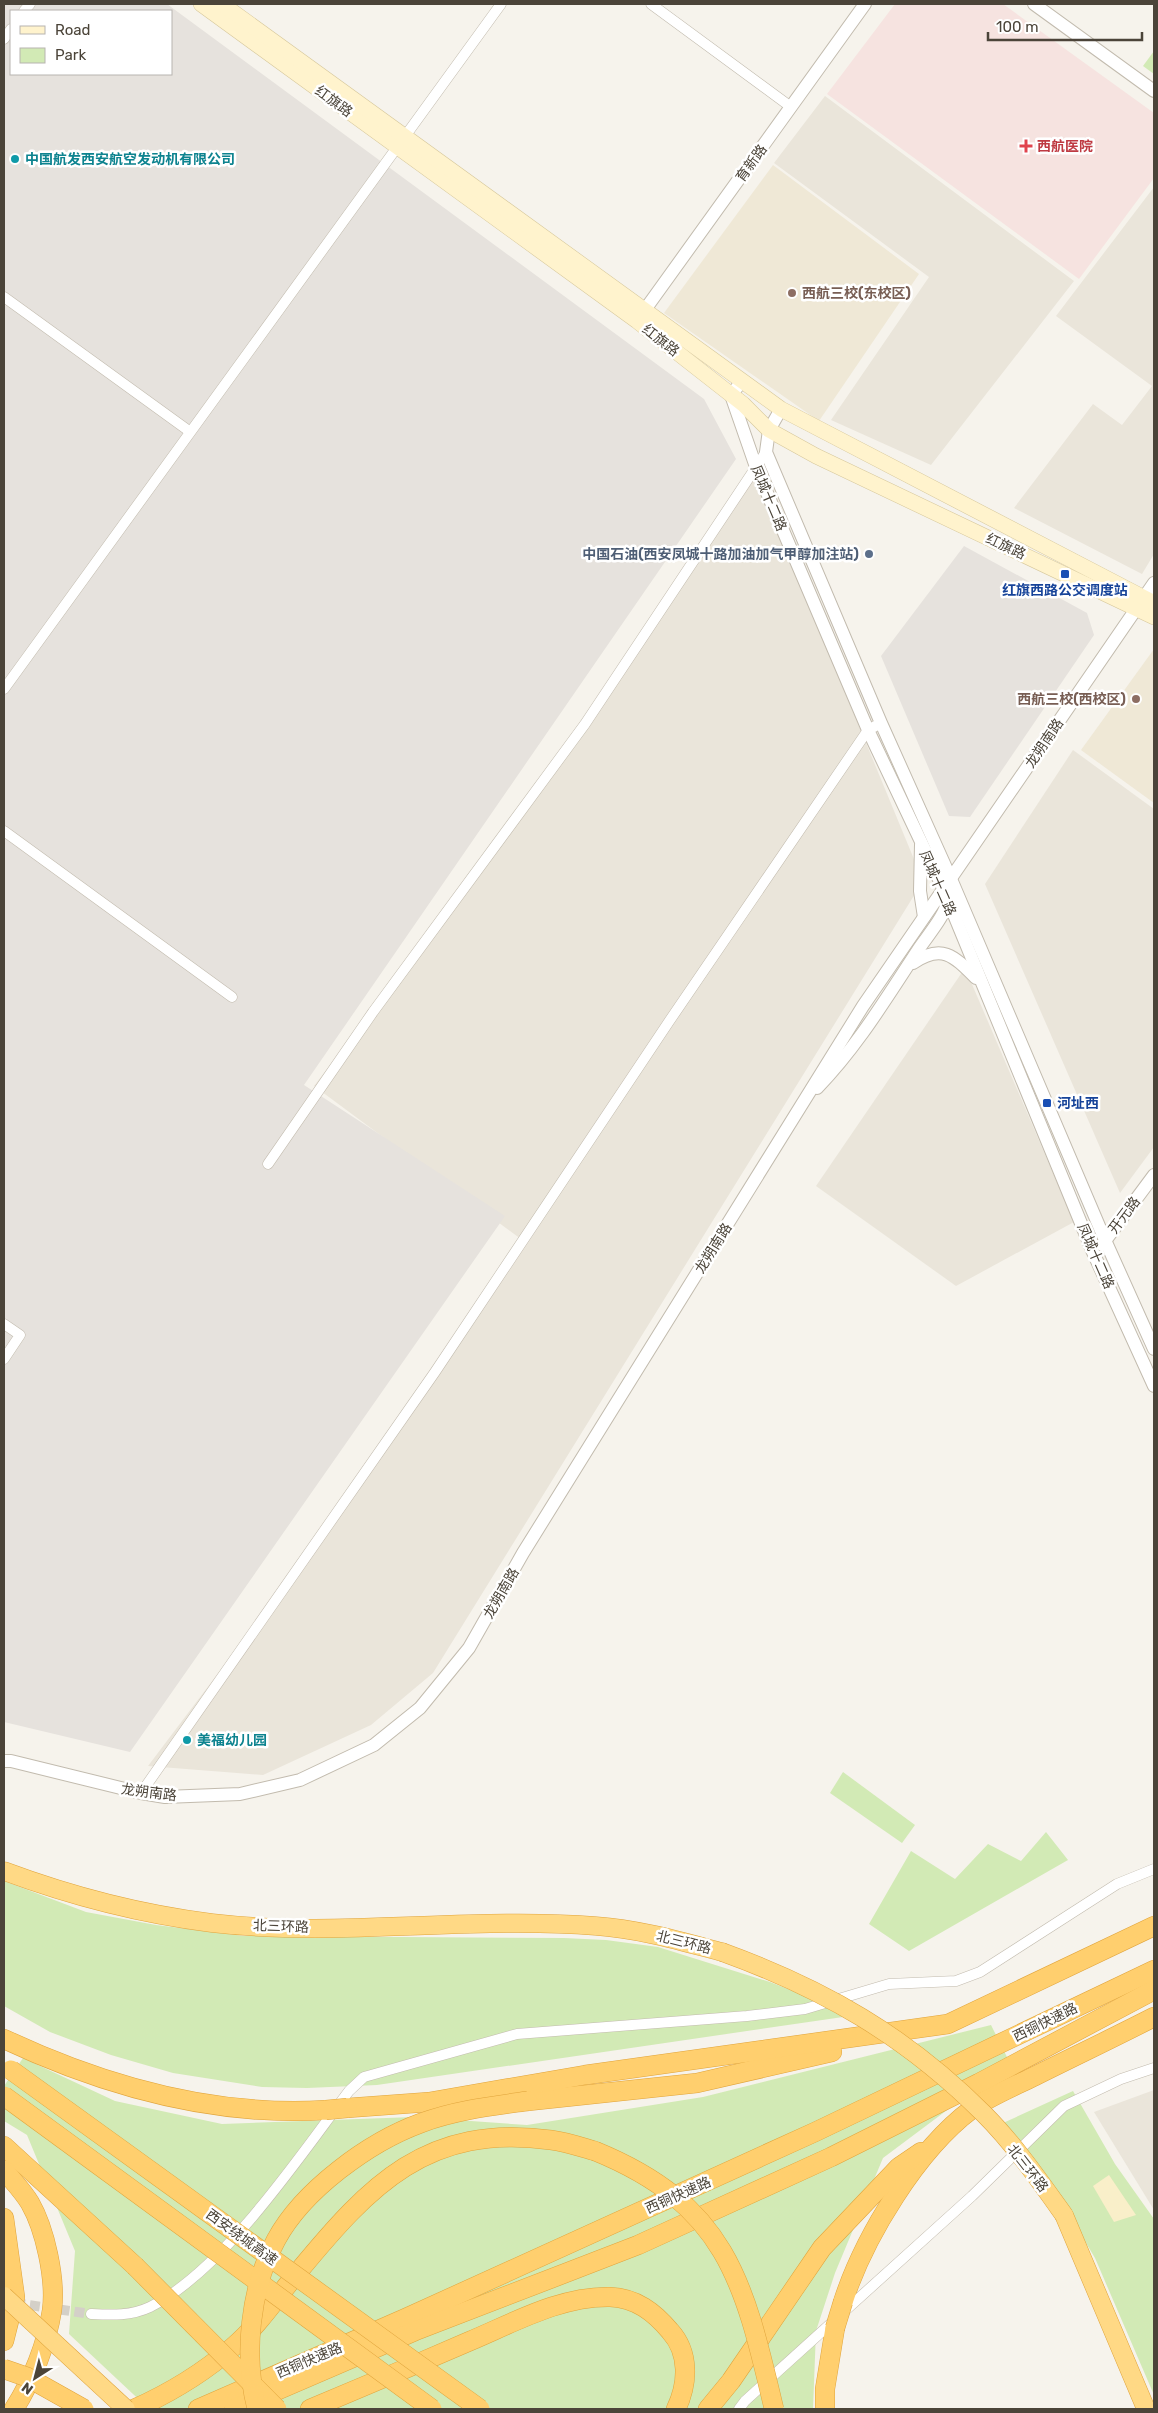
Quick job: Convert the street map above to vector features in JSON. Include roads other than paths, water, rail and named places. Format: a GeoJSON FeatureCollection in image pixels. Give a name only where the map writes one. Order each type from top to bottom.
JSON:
{"type":"FeatureCollection","features":[{"type":"Feature","properties":{"kind":"highway","name":"北三环路"},"geometry":{"type":"LineString","coordinates":[[4,1871],[49,1888],[136,1911],[213,1923],[299,1928],[533,1924],[597,1926],[646,1933],[722,1952],[772,1970],[822,1993],[874,2023],[931,2064],[985,2115],[1030,2167],[1064,2215],[1146,2409]]}},
{"type":"Feature","properties":{"kind":"highway"},"geometry":{"type":"LineString","coordinates":[[257,2409],[250,2360],[253,2315],[260,2279],[276,2240],[298,2209],[330,2178],[366,2150],[421,2123],[473,2108],[697,2083],[948,2024],[1154,1926]]}},
{"type":"Feature","properties":{"kind":"highway","name":"西铜快速路"},"geometry":{"type":"LineString","coordinates":[[198,2409],[406,2318],[798,2140],[1154,1970]]}},
{"type":"Feature","properties":{"kind":"highway","name":"西铜快速路"},"geometry":{"type":"LineString","coordinates":[[234,2409],[415,2331],[638,2246],[840,2153],[979,2083],[1154,1990]]}},
{"type":"Feature","properties":{"kind":"highway"},"geometry":{"type":"LineString","coordinates":[[708,2409],[731,2381],[822,2248],[899,2167],[940,2138],[972,2109],[1154,2017]]}},
{"type":"Feature","properties":{"kind":"highway"},"geometry":{"type":"LineString","coordinates":[[4,2039],[40,2056],[122,2086],[179,2100],[233,2108],[305,2111],[429,2102],[585,2075],[948,2024]]}},
{"type":"Feature","properties":{"kind":"highway","name":"西安绕城高速"},"geometry":{"type":"LineString","coordinates":[[4,2065],[480,2409]]}},
{"type":"Feature","properties":{"kind":"highway","name":"西安绕城高速"},"geometry":{"type":"LineString","coordinates":[[4,2096],[432,2409]]}},
{"type":"Feature","properties":{"kind":"highway"},"geometry":{"type":"LineString","coordinates":[[134,2409],[160,2398],[196,2376],[235,2346],[340,2221],[373,2189],[411,2162],[452,2145],[498,2138],[551,2140],[595,2151],[622,2162],[654,2180],[696,2215],[712,2236],[742,2288],[754,2323],[774,2409]]}},
{"type":"Feature","properties":{"kind":"highway"},"geometry":{"type":"LineString","coordinates":[[825,2409],[825,2389],[835,2328],[849,2285],[873,2232],[904,2183],[940,2138]]}},
{"type":"Feature","properties":{"kind":"highway"},"geometry":{"type":"LineString","coordinates":[[4,2146],[135,2266],[276,2409]]}},
{"type":"Feature","properties":{"kind":"highway"},"geometry":{"type":"LineString","coordinates":[[4,2170],[30,2202],[44,2237],[51,2277],[52,2309],[40,2354],[22,2397],[14,2409]]}},
{"type":"Feature","properties":{"kind":"highway"},"geometry":{"type":"LineString","coordinates":[[4,2218],[14,2297],[4,2341]]}},
{"type":"Feature","properties":{"kind":"highway"},"geometry":{"type":"LineString","coordinates":[[4,2296],[126,2409]]}},
{"type":"Feature","properties":{"kind":"highway"},"geometry":{"type":"LineString","coordinates":[[310,2409],[532,2315],[578,2298],[612,2297],[635,2301],[657,2316],[673,2334],[684,2357],[686,2379],[678,2406]]}},
{"type":"Feature","properties":{"kind":"highway"},"geometry":{"type":"LineString","coordinates":[[4,2369],[27,2377],[84,2409]]}},
{"type":"Feature","properties":{"kind":"main road","name":"红旗路"},"geometry":{"type":"LineString","coordinates":[[201,4],[402,143],[641,316],[742,381],[781,409],[1145,603],[1154,617]]}},
{"type":"Feature","properties":{"kind":"main road","name":"红旗路"},"geometry":{"type":"LineString","coordinates":[[222,4],[402,143]]}},
{"type":"Feature","properties":{"kind":"main road","name":"红旗路"},"geometry":{"type":"LineString","coordinates":[[641,316],[769,430],[816,456],[1145,603]]}},
{"type":"Feature","properties":{"kind":"street"},"geometry":{"type":"LineString","coordinates":[[4,689],[189,431],[402,143],[501,4]]}},
{"type":"Feature","properties":{"kind":"street"},"geometry":{"type":"LineString","coordinates":[[651,4],[791,107]]}},
{"type":"Feature","properties":{"kind":"street","name":"育新路"},"geometry":{"type":"LineString","coordinates":[[641,316],[865,4]]}},
{"type":"Feature","properties":{"kind":"street"},"geometry":{"type":"LineString","coordinates":[[1034,4],[1154,91]]}},
{"type":"Feature","properties":{"kind":"street"},"geometry":{"type":"LineString","coordinates":[[4,297],[189,431]]}},
{"type":"Feature","properties":{"kind":"street"},"geometry":{"type":"LineString","coordinates":[[731,395],[742,381]]}},
{"type":"Feature","properties":{"kind":"street","name":"凤城十二路"},"geometry":{"type":"LineString","coordinates":[[731,395],[756,467],[868,730],[921,843],[947,884],[948,903],[1095,1255],[1154,1386]]}},
{"type":"Feature","properties":{"kind":"street","name":"凤城十二路"},"geometry":{"type":"LineString","coordinates":[[781,409],[769,430],[766,452],[947,884],[1154,1349]]}},
{"type":"Feature","properties":{"kind":"street"},"geometry":{"type":"LineString","coordinates":[[268,1164],[372,1012],[585,724],[766,452]]}},
{"type":"Feature","properties":{"kind":"street","name":"龙朔南路"},"geometry":{"type":"LineString","coordinates":[[4,1761],[11,1761],[141,1794],[164,1796],[240,1794],[300,1780],[374,1744],[420,1708],[469,1648],[523,1553],[809,1097],[824,1067],[924,917],[1145,603],[1154,583]]}},
{"type":"Feature","properties":{"kind":"street"},"geometry":{"type":"LineString","coordinates":[[141,1794],[435,1372],[664,1028],[868,730],[881,723]]}},
{"type":"Feature","properties":{"kind":"street"},"geometry":{"type":"LineString","coordinates":[[4,831],[232,997]]}},
{"type":"Feature","properties":{"kind":"street"},"geometry":{"type":"LineString","coordinates":[[921,843],[920,891],[924,917]]}},
{"type":"Feature","properties":{"kind":"street","name":"龙朔南路"},"geometry":{"type":"LineString","coordinates":[[809,1097],[838,1067],[907,967],[948,903]]}},
{"type":"Feature","properties":{"kind":"street"},"geometry":{"type":"LineString","coordinates":[[907,967],[928,953],[944,954],[956,958],[981,983]]}},
{"type":"Feature","properties":{"kind":"street","name":"开元路"},"geometry":{"type":"LineString","coordinates":[[1095,1255],[1154,1175]]}},
{"type":"Feature","properties":{"kind":"street"},"geometry":{"type":"LineString","coordinates":[[4,1324],[20,1336],[4,1360]]}},
{"type":"Feature","properties":{"kind":"street"},"geometry":{"type":"LineString","coordinates":[[91,2314],[124,2316],[150,2307],[177,2290],[214,2259],[263,2203],[349,2091],[364,2077],[517,2034],[756,2015],[805,2009],[889,1984],[956,1981],[980,1972],[1117,1884],[1154,1869]]}},
{"type":"Feature","properties":{"kind":"street"},"geometry":{"type":"LineString","coordinates":[[739,2409],[745,2401],[972,2196],[1064,2106],[1121,2079],[1154,2068]]}},
{"type":"Feature","properties":{"kind":"tunnel"},"geometry":{"type":"LineString","coordinates":[[15,2303],[91,2314]]}},
{"type":"Feature","properties":{"kind":"place","name":"西航医院"},"geometry":{"type":"Point","coordinates":[1026,146]}},
{"type":"Feature","properties":{"kind":"place","name":"中国航发西安航空发动机有限公司"},"geometry":{"type":"Point","coordinates":[15,159]}},
{"type":"Feature","properties":{"kind":"place","name":"西航三校(东校区)"},"geometry":{"type":"Point","coordinates":[792,293]}},
{"type":"Feature","properties":{"kind":"place","name":"中国石油(西安凤城十路加油加气甲醇加注站)"},"geometry":{"type":"Point","coordinates":[869,554]}},
{"type":"Feature","properties":{"kind":"place","name":"红旗西路公交调度站"},"geometry":{"type":"Point","coordinates":[1065,574]}},
{"type":"Feature","properties":{"kind":"place","name":"西航三校(西校区)"},"geometry":{"type":"Point","coordinates":[1136,699]}},
{"type":"Feature","properties":{"kind":"place","name":"河址西"},"geometry":{"type":"Point","coordinates":[1047,1103]}},
{"type":"Feature","properties":{"kind":"place","name":"美福幼儿园"},"geometry":{"type":"Point","coordinates":[187,1740]}}]}
